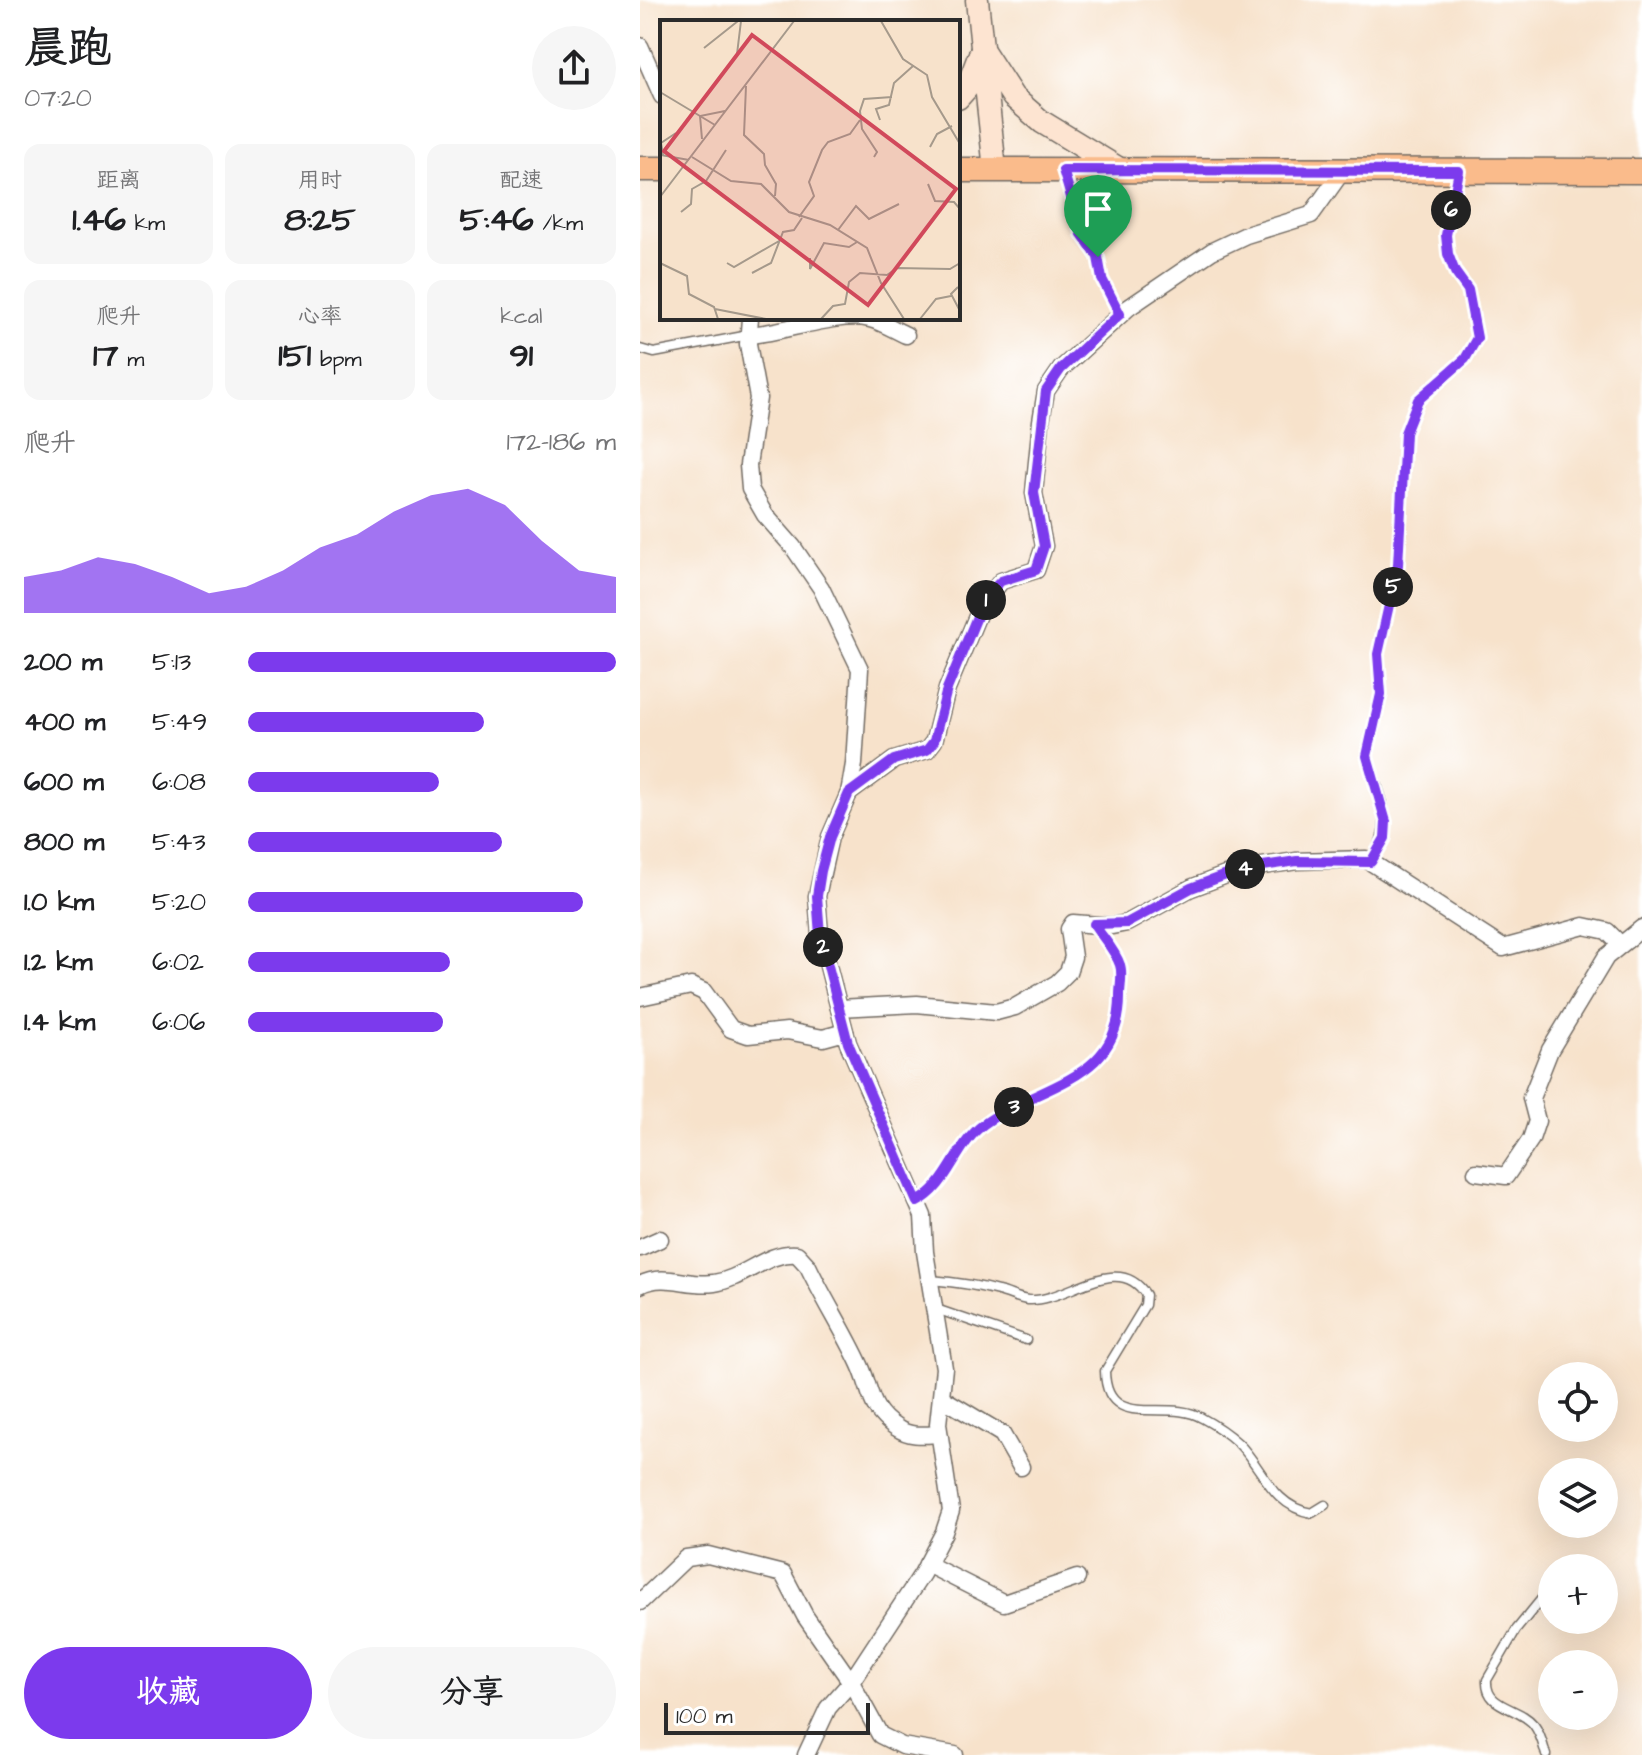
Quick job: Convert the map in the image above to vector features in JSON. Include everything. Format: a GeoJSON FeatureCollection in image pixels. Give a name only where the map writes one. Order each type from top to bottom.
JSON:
{"type":"FeatureCollection","features":[{"type":"Feature","properties":{"kind":"main road"},"geometry":{"type":"LineString","coordinates":[[977,0],[995,170]]}},
{"type":"Feature","properties":{"kind":"main road"},"geometry":{"type":"LineString","coordinates":[[960,96],[967,88],[982,49]]}},
{"type":"Feature","properties":{"kind":"main road"},"geometry":{"type":"LineString","coordinates":[[982,49],[1013,97],[1042,122],[1121,170]]}},
{"type":"Feature","properties":{"kind":"main road"},"geometry":{"type":"LineString","coordinates":[[960,170],[1642,171]]}},
{"type":"Feature","properties":{"kind":"street"},"geometry":{"type":"LineString","coordinates":[[640,46],[660,91]]}},
{"type":"Feature","properties":{"kind":"street"},"geometry":{"type":"LineString","coordinates":[[849,793],[894,760],[927,750],[934,741],[947,689],[981,607],[1001,581],[1036,570],[1043,558],[1034,493],[1046,391],[1061,369],[1120,314],[1212,251],[1246,235],[1311,215],[1343,170]]}},
{"type":"Feature","properties":{"kind":"street"},"geometry":{"type":"LineString","coordinates":[[750,320],[749,335],[758,398],[748,465],[750,489],[765,515],[793,547],[821,588],[860,669],[854,764],[849,793],[830,837],[817,896],[820,935],[845,1032],[866,1089],[923,1216],[944,1368],[939,1434],[951,1511],[927,1564],[851,1682],[828,1708],[806,1755]]}},
{"type":"Feature","properties":{"kind":"street"},"geometry":{"type":"LineString","coordinates":[[749,335],[777,333],[841,320]]}},
{"type":"Feature","properties":{"kind":"street"},"geometry":{"type":"LineString","coordinates":[[873,320],[906,335]]}},
{"type":"Feature","properties":{"kind":"street"},"geometry":{"type":"LineString","coordinates":[[839,1008],[917,1004],[996,1012],[1015,1007],[1057,983],[1068,972],[1073,957],[1069,929],[1073,923],[1127,923],[1191,888],[1242,869],[1297,861],[1371,862],[1503,948],[1584,926],[1607,931],[1620,944]]}},
{"type":"Feature","properties":{"kind":"street"},"geometry":{"type":"LineString","coordinates":[[1476,1172],[1506,1176],[1514,1169],[1537,1121],[1531,1098],[1550,1050],[1582,992],[1606,957],[1642,928]]}},
{"type":"Feature","properties":{"kind":"street"},"geometry":{"type":"LineString","coordinates":[[640,997],[691,986],[704,992],[731,1029],[748,1035],[787,1031],[823,1038],[845,1032]]}},
{"type":"Feature","properties":{"kind":"street"},"geometry":{"type":"LineString","coordinates":[[640,1248],[660,1239]]}},
{"type":"Feature","properties":{"kind":"street"},"geometry":{"type":"LineString","coordinates":[[640,1285],[663,1278],[715,1283],[784,1252],[797,1254],[808,1266],[862,1368],[866,1389],[877,1409],[896,1428],[911,1435],[939,1434]]}},
{"type":"Feature","properties":{"kind":"street"},"geometry":{"type":"LineString","coordinates":[[942,1398],[1002,1434],[1021,1467]]}},
{"type":"Feature","properties":{"kind":"street"},"geometry":{"type":"LineString","coordinates":[[640,1602],[686,1558],[708,1555],[767,1567],[789,1581],[805,1616],[851,1682],[880,1735],[902,1746],[955,1755]]}},
{"type":"Feature","properties":{"kind":"street"},"geometry":{"type":"LineString","coordinates":[[927,1564],[1004,1603],[1077,1578]]}},
{"type":"Feature","properties":{"kind":"lane"},"geometry":{"type":"LineString","coordinates":[[640,349],[654,353],[749,335]]}},
{"type":"Feature","properties":{"kind":"lane"},"geometry":{"type":"LineString","coordinates":[[1367,756],[1386,822],[1385,838],[1371,862]]}},
{"type":"Feature","properties":{"kind":"lane"},"geometry":{"type":"LineString","coordinates":[[931,1280],[972,1284],[1045,1300],[1084,1283],[1122,1276],[1133,1279],[1146,1295],[1145,1305],[1105,1371],[1105,1381],[1119,1404],[1132,1411],[1181,1408],[1192,1412],[1240,1445],[1258,1474],[1293,1509],[1312,1513],[1325,1505]]}},
{"type":"Feature","properties":{"kind":"lane"},"geometry":{"type":"LineString","coordinates":[[936,1309],[1026,1340]]}},
{"type":"Feature","properties":{"kind":"lane"},"geometry":{"type":"LineString","coordinates":[[1538,1603],[1516,1630],[1487,1680],[1487,1689],[1489,1696],[1499,1705],[1520,1713],[1533,1724],[1546,1755]]}},
{"type":"Feature","properties":{"kind":"path"},"geometry":{"type":"LineString","coordinates":[[1063,170],[1082,234],[1098,257],[1102,279],[1120,314]]}},
{"type":"Feature","properties":{"kind":"path"},"geometry":{"type":"LineString","coordinates":[[1367,756],[1381,694],[1378,654],[1398,565],[1405,433],[1418,400],[1465,359],[1477,338],[1468,290],[1455,272],[1448,254],[1446,235],[1459,171]]}},
{"type":"Feature","properties":{"kind":"path"},"geometry":{"type":"LineString","coordinates":[[917,1202],[930,1196],[963,1145],[983,1125],[1075,1078],[1111,1045],[1120,1023],[1122,968],[1094,924]]}},
{"type":"Feature","properties":{"kind":"route"},"geometry":{"type":"LineString","coordinates":[[1063,170],[1459,171],[1446,235],[1448,254],[1455,272],[1468,290],[1477,338],[1465,359],[1418,400],[1405,433],[1398,565],[1378,654],[1381,694],[1367,756],[1386,822],[1385,838],[1371,862],[1366,859],[1297,861],[1242,869],[1191,888],[1127,923],[1112,926],[1094,924],[1122,968],[1119,981],[1120,1023],[1111,1045],[1075,1078],[1038,1094],[983,1125],[963,1145],[930,1196],[917,1202],[848,1043],[820,935],[817,896],[821,871],[830,837],[849,793],[894,760],[927,750],[934,741],[947,689],[981,607],[993,589],[1001,581],[1036,570],[1043,558],[1044,546],[1034,493],[1046,391],[1061,369],[1120,314],[1102,279],[1098,257],[1082,234],[1063,170]]}}]}
